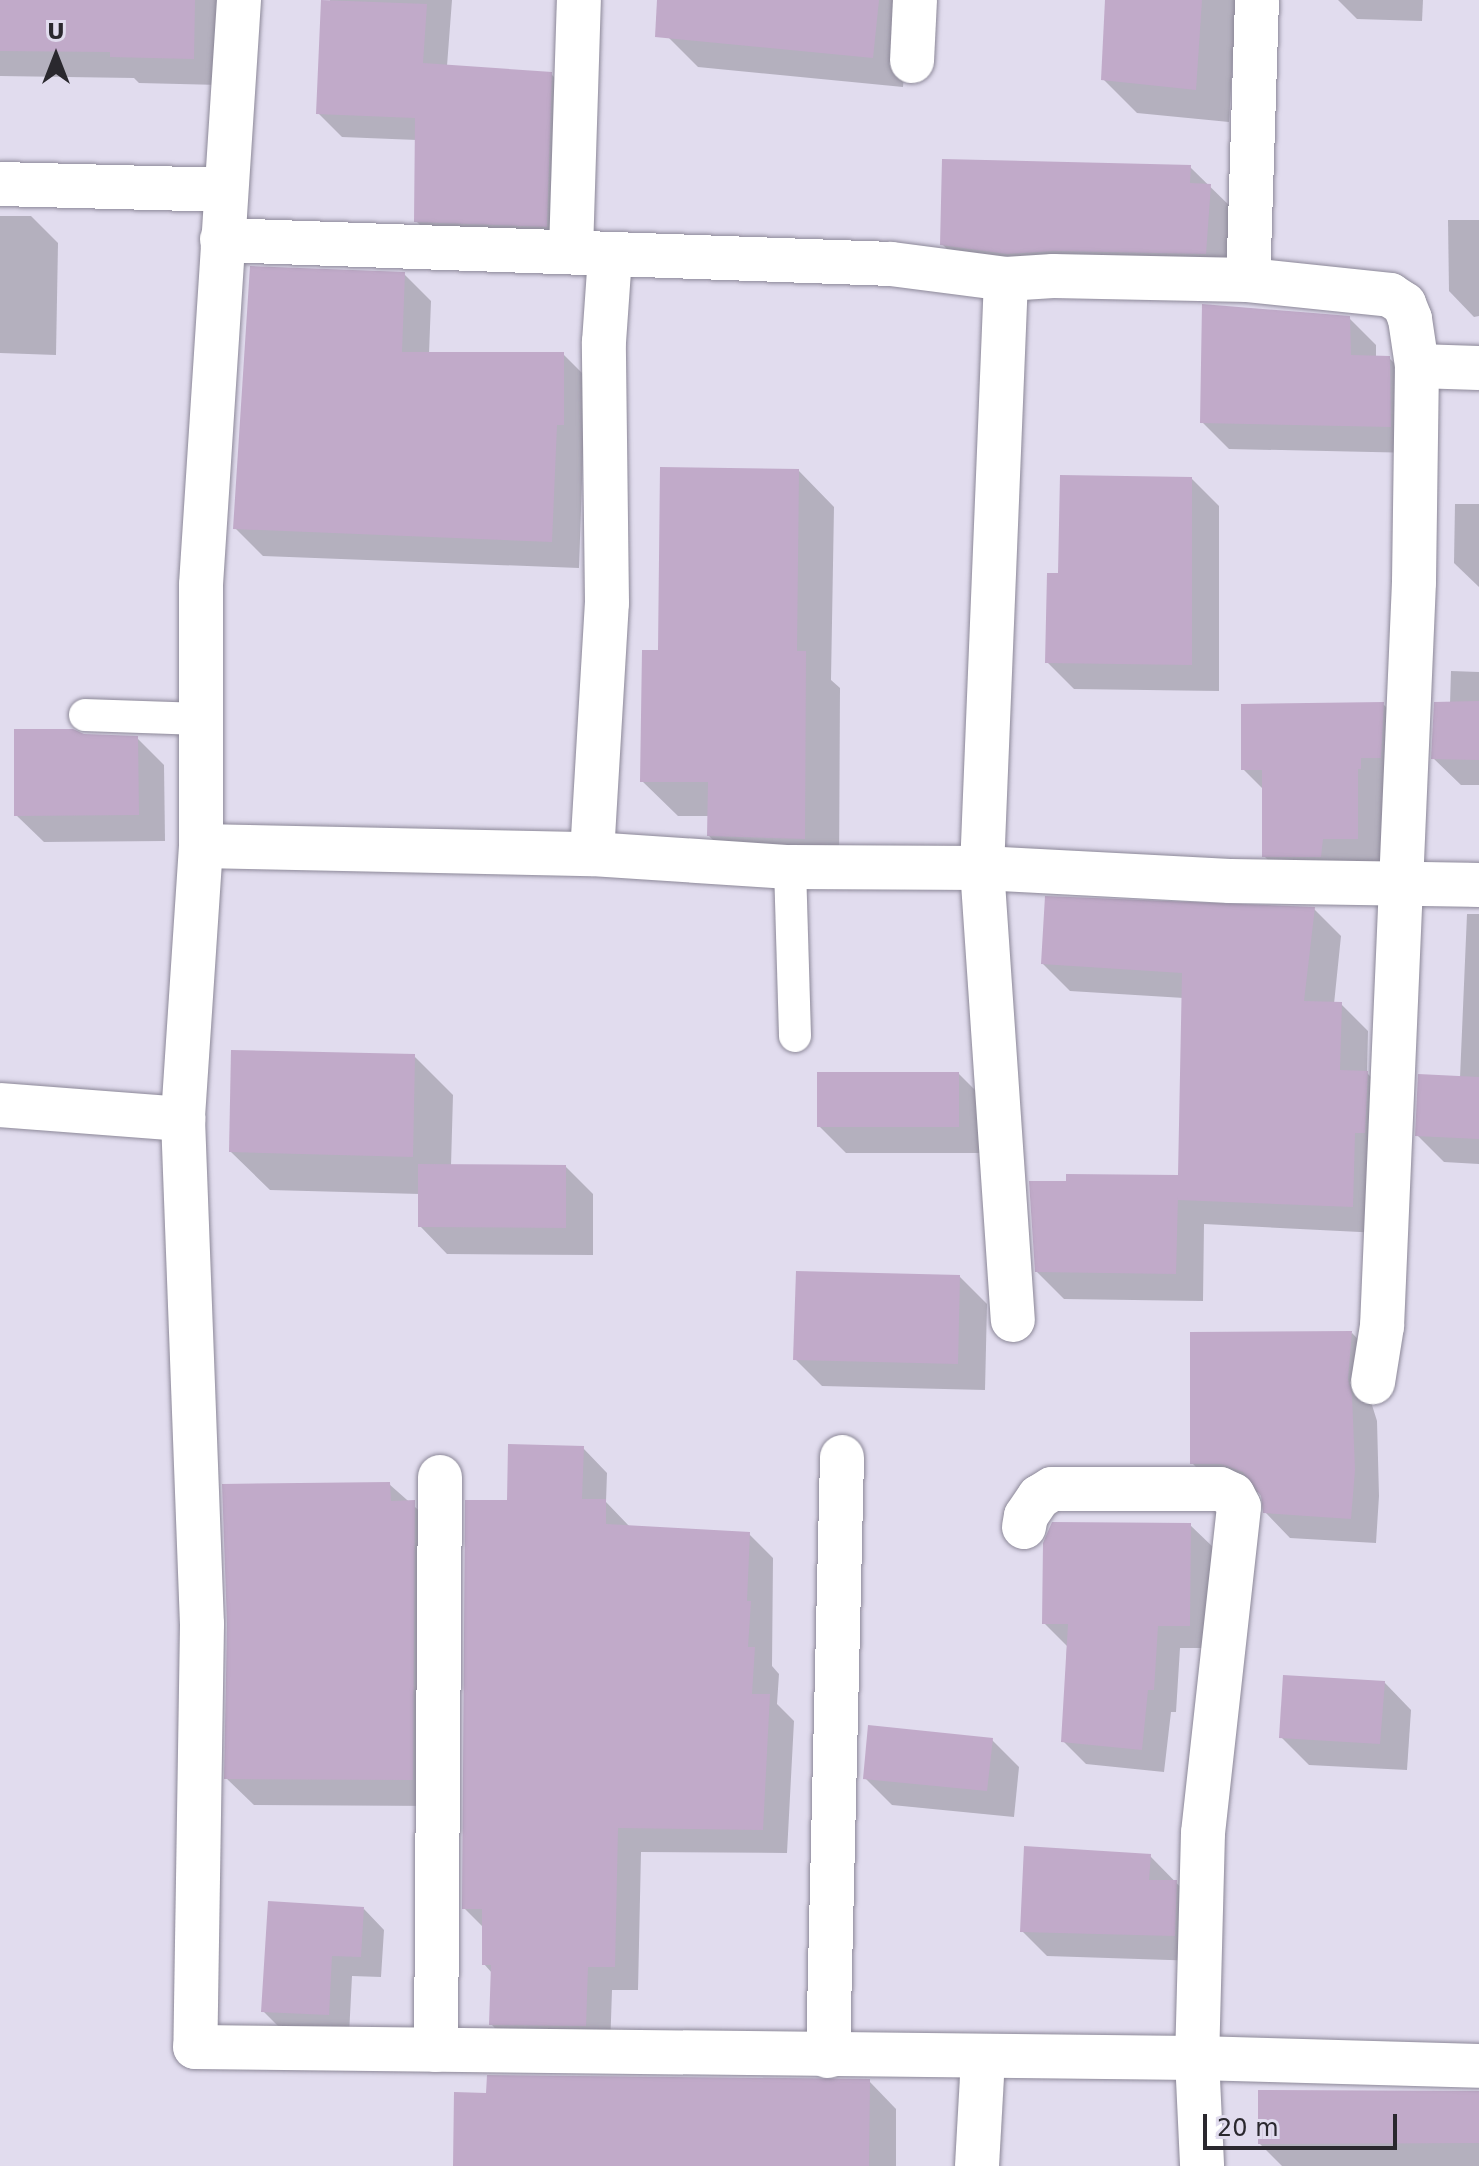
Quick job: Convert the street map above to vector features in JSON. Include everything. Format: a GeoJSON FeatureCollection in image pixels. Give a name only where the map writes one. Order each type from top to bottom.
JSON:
{"type":"FeatureCollection","features":[{"type":"Feature","properties":{"kind":"street"},"geometry":{"type":"LineString","coordinates":[[239,0],[201,585],[201,846],[183,1119],[202,1624],[195,2047],[1197,2058],[1479,2066]]}},
{"type":"Feature","properties":{"kind":"street"},"geometry":{"type":"LineString","coordinates":[[579,0],[590,254],[604,342],[607,603],[592,854]]}},
{"type":"Feature","properties":{"kind":"street"},"geometry":{"type":"LineString","coordinates":[[912,61],[915,0]]}},
{"type":"Feature","properties":{"kind":"street"},"geometry":{"type":"LineString","coordinates":[[1248,280],[1257,0]]}},
{"type":"Feature","properties":{"kind":"street"},"geometry":{"type":"LineString","coordinates":[[0,184],[225,190]]}},
{"type":"Feature","properties":{"kind":"street"},"geometry":{"type":"LineString","coordinates":[[222,240],[891,264],[1006,279],[1053,276],[1248,280],[1390,295],[1404,304],[1410,319],[1417,366],[1414,582],[1382,1326],[1373,1382]]}},
{"type":"Feature","properties":{"kind":"street"},"geometry":{"type":"LineString","coordinates":[[1006,279],[982,868],[1013,1320]]}},
{"type":"Feature","properties":{"kind":"street"},"geometry":{"type":"LineString","coordinates":[[1417,366],[1479,368]]}},
{"type":"Feature","properties":{"kind":"street"},"geometry":{"type":"LineString","coordinates":[[201,846],[592,854],[790,867],[982,868],[1230,881],[1479,885]]}},
{"type":"Feature","properties":{"kind":"street"},"geometry":{"type":"LineString","coordinates":[[0,1105],[183,1119]]}},
{"type":"Feature","properties":{"kind":"street"},"geometry":{"type":"LineString","coordinates":[[828,2056],[842,1457]]}},
{"type":"Feature","properties":{"kind":"street"},"geometry":{"type":"LineString","coordinates":[[436,2050],[440,1477]]}},
{"type":"Feature","properties":{"kind":"street"},"geometry":{"type":"LineString","coordinates":[[1024,1527],[1039,1497],[1052,1489],[1220,1489],[1233,1495],[1239,1507],[1203,1833],[1197,2058],[1202,2166]]}},
{"type":"Feature","properties":{"kind":"street"},"geometry":{"type":"LineString","coordinates":[[977,2166],[983,2058]]}},
{"type":"Feature","properties":{"kind":"lane"},"geometry":{"type":"LineString","coordinates":[[85,715],[200,719]]}},
{"type":"Feature","properties":{"kind":"lane"},"geometry":{"type":"LineString","coordinates":[[790,867],[795,1036]]}},
{"type":"Feature","properties":{"kind":"building"},"geometry":{"type":"Polygon","coordinates":[[[0,0],[195,0],[194,59],[110,57],[110,52],[0,51],[0,0]]]}},
{"type":"Feature","properties":{"kind":"building"},"geometry":{"type":"Polygon","coordinates":[[[321,0],[427,4],[423,63],[552,72],[547,227],[414,222],[415,118],[316,114],[321,0]]]}},
{"type":"Feature","properties":{"kind":"building"},"geometry":{"type":"Polygon","coordinates":[[[657,0],[879,0],[873,58],[655,37],[657,0]]]}},
{"type":"Feature","properties":{"kind":"building"},"geometry":{"type":"Polygon","coordinates":[[[1105,0],[1202,0],[1196,90],[1101,80],[1105,0]]]}},
{"type":"Feature","properties":{"kind":"building"},"geometry":{"type":"Polygon","coordinates":[[[942,159],[1191,165],[1190,183],[1211,184],[1206,254],[1054,251],[1007,254],[940,245],[942,159]]]}},
{"type":"Feature","properties":{"kind":"building"},"geometry":{"type":"Polygon","coordinates":[[[250,266],[405,272],[402,352],[564,352],[564,425],[557,425],[552,542],[233,529],[250,266]]]}},
{"type":"Feature","properties":{"kind":"building"},"geometry":{"type":"Polygon","coordinates":[[[1202,304],[1350,316],[1351,355],[1390,356],[1391,427],[1200,423],[1202,304]]]}},
{"type":"Feature","properties":{"kind":"building"},"geometry":{"type":"Polygon","coordinates":[[[660,467],[799,469],[797,651],[806,651],[805,839],[707,836],[708,782],[640,782],[642,650],[658,650],[660,467]]]}},
{"type":"Feature","properties":{"kind":"building"},"geometry":{"type":"Polygon","coordinates":[[[1060,475],[1192,477],[1192,665],[1045,663],[1047,573],[1058,573],[1060,475]]]}},
{"type":"Feature","properties":{"kind":"building"},"geometry":{"type":"Polygon","coordinates":[[[1479,701],[1479,760],[1431,759],[1434,702],[1479,701]]]}},
{"type":"Feature","properties":{"kind":"building"},"geometry":{"type":"Polygon","coordinates":[[[1384,702],[1381,758],[1361,758],[1361,769],[1358,769],[1358,839],[1323,839],[1321,857],[1262,857],[1262,770],[1241,770],[1241,704],[1384,702]]]}},
{"type":"Feature","properties":{"kind":"building"},"geometry":{"type":"Polygon","coordinates":[[[14,729],[73,729],[84,734],[138,736],[139,815],[14,816],[14,729]]]}},
{"type":"Feature","properties":{"kind":"building"},"geometry":{"type":"Polygon","coordinates":[[[1045,896],[1315,907],[1304,1001],[1342,1002],[1340,1070],[1368,1071],[1365,1133],[1355,1133],[1353,1207],[1178,1200],[1178,1195],[1176,1274],[1035,1272],[1029,1181],[1066,1181],[1066,1174],[1178,1175],[1182,973],[1041,964],[1045,896]]]}},
{"type":"Feature","properties":{"kind":"building"},"geometry":{"type":"Polygon","coordinates":[[[231,1050],[415,1054],[413,1157],[229,1152],[231,1050]]]}},
{"type":"Feature","properties":{"kind":"building"},"geometry":{"type":"Polygon","coordinates":[[[817,1072],[959,1072],[959,1127],[817,1127],[817,1072]]]}},
{"type":"Feature","properties":{"kind":"building"},"geometry":{"type":"Polygon","coordinates":[[[1418,1074],[1479,1077],[1479,1139],[1415,1136],[1418,1074]]]}},
{"type":"Feature","properties":{"kind":"building"},"geometry":{"type":"Polygon","coordinates":[[[418,1164],[566,1165],[566,1228],[418,1227],[418,1164]]]}},
{"type":"Feature","properties":{"kind":"building"},"geometry":{"type":"Polygon","coordinates":[[[796,1271],[960,1275],[958,1364],[793,1360],[796,1271]]]}},
{"type":"Feature","properties":{"kind":"building"},"geometry":{"type":"Polygon","coordinates":[[[1352,1331],[1348,1379],[1352,1395],[1355,1470],[1351,1519],[1263,1513],[1261,1496],[1243,1472],[1221,1464],[1190,1464],[1190,1332],[1352,1331]]]}},
{"type":"Feature","properties":{"kind":"building"},"geometry":{"type":"Polygon","coordinates":[[[508,1444],[584,1446],[582,1499],[606,1499],[606,1524],[750,1532],[747,1601],[751,1601],[748,1647],[755,1647],[752,1694],[770,1694],[763,1830],[618,1828],[615,1967],[588,1967],[586,2026],[489,2025],[491,1965],[482,1965],[482,1909],[462,1909],[465,1500],[507,1500],[508,1444]]]}},
{"type":"Feature","properties":{"kind":"building"},"geometry":{"type":"Polygon","coordinates":[[[390,1482],[391,1501],[415,1500],[413,1780],[224,1779],[227,1624],[222,1484],[390,1482]]]}},
{"type":"Feature","properties":{"kind":"building"},"geometry":{"type":"Polygon","coordinates":[[[1052,1522],[1191,1523],[1190,1626],[1158,1626],[1154,1690],[1148,1690],[1142,1750],[1061,1742],[1068,1624],[1042,1624],[1043,1543],[1052,1522]]]}},
{"type":"Feature","properties":{"kind":"building"},"geometry":{"type":"Polygon","coordinates":[[[1283,1675],[1385,1681],[1380,1744],[1279,1738],[1283,1675]]]}},
{"type":"Feature","properties":{"kind":"building"},"geometry":{"type":"Polygon","coordinates":[[[868,1725],[993,1738],[987,1791],[863,1779],[868,1725]]]}},
{"type":"Feature","properties":{"kind":"building"},"geometry":{"type":"Polygon","coordinates":[[[1024,1846],[1151,1854],[1149,1880],[1177,1880],[1175,1936],[1020,1932],[1024,1846]]]}},
{"type":"Feature","properties":{"kind":"building"},"geometry":{"type":"Polygon","coordinates":[[[268,1901],[364,1907],[361,1957],[332,1956],[329,2015],[261,2012],[268,1901]]]}},
{"type":"Feature","properties":{"kind":"building"},"geometry":{"type":"Polygon","coordinates":[[[487,2075],[870,2079],[869,2166],[453,2166],[454,2092],[486,2093],[487,2075]]]}},
{"type":"Feature","properties":{"kind":"building"},"geometry":{"type":"Polygon","coordinates":[[[1258,2090],[1479,2091],[1479,2143],[1258,2144],[1258,2090]]]}}]}
